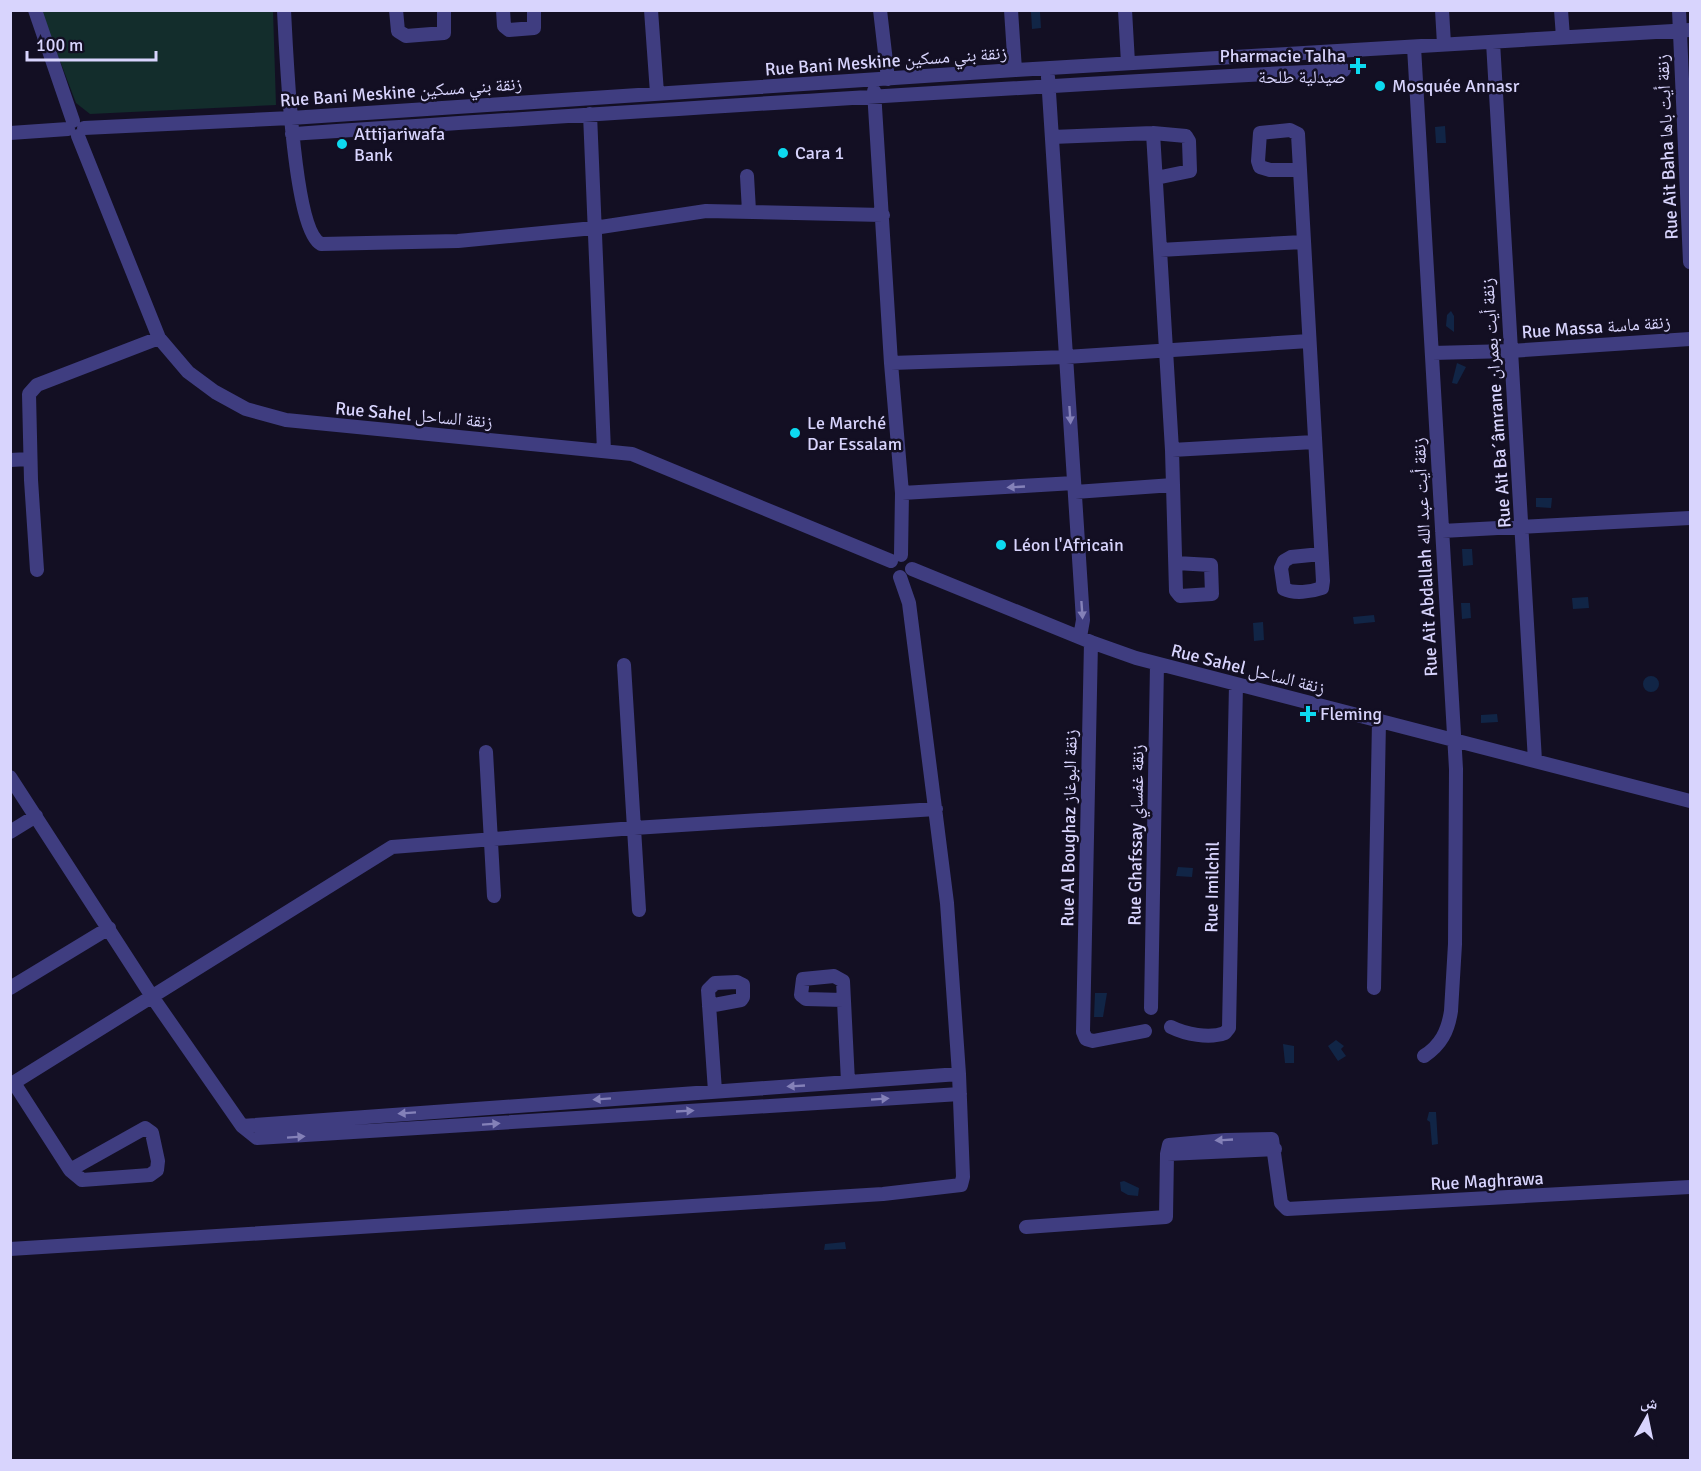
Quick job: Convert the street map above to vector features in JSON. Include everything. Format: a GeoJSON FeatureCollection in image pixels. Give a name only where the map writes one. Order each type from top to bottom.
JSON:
{"type":"FeatureCollection","features":[{"type":"Feature","properties":{"kind":"street","name":"Rue Sahel زنقة الساحل"},"geometry":{"type":"LineString","coordinates":[[35,10],[76,128],[159,338],[188,372],[201,382],[233,402],[264,416],[325,425],[604,451],[644,457],[896,558]]}},
{"type":"Feature","properties":{"kind":"street"},"geometry":{"type":"LineString","coordinates":[[284,10],[292,134],[308,227],[315,241],[321,244],[458,241],[594,228],[706,211],[883,214]]}},
{"type":"Feature","properties":{"kind":"street"},"geometry":{"type":"LineString","coordinates":[[396,10],[398,31],[406,36],[444,33],[444,10]]}},
{"type":"Feature","properties":{"kind":"street"},"geometry":{"type":"LineString","coordinates":[[503,10],[504,26],[508,30],[533,28],[534,10]]}},
{"type":"Feature","properties":{"kind":"street"},"geometry":{"type":"LineString","coordinates":[[651,10],[657,93]]}},
{"type":"Feature","properties":{"kind":"street"},"geometry":{"type":"LineString","coordinates":[[880,10],[888,79]]}},
{"type":"Feature","properties":{"kind":"street"},"geometry":{"type":"LineString","coordinates":[[1011,10],[1015,70]]}},
{"type":"Feature","properties":{"kind":"street"},"geometry":{"type":"LineString","coordinates":[[1125,10],[1128,63]]}},
{"type":"Feature","properties":{"kind":"street"},"geometry":{"type":"LineString","coordinates":[[1442,10],[1444,44]]}},
{"type":"Feature","properties":{"kind":"street"},"geometry":{"type":"LineString","coordinates":[[1561,10],[1563,37]]}},
{"type":"Feature","properties":{"kind":"street","name":"Rue Ait Baha زنقة أيت باها"},"geometry":{"type":"LineString","coordinates":[[1679,10],[1685,30],[1690,262]]}},
{"type":"Feature","properties":{"kind":"street","name":"Rue Bani Meskine زنقة بني مسكين"},"geometry":{"type":"LineString","coordinates":[[10,133],[291,118],[1015,70],[1685,30]]}},
{"type":"Feature","properties":{"kind":"street","name":"Rue Ait Ba´âmrane زنقة أيت بعمران"},"geometry":{"type":"LineString","coordinates":[[1493,42],[1535,761]]}},
{"type":"Feature","properties":{"kind":"street","name":"Rue Ait Abdallah زنقة أيت عبد الله"},"geometry":{"type":"LineString","coordinates":[[1414,46],[1456,804],[1452,1003],[1443,1037],[1438,1045],[1424,1056]]}},
{"type":"Feature","properties":{"kind":"street","name":"Rue Al Boughaz زنقة البوغاز"},"geometry":{"type":"LineString","coordinates":[[1048,68],[1085,640],[1083,1035],[1089,1041],[1145,1030]]}},
{"type":"Feature","properties":{"kind":"street"},"geometry":{"type":"LineString","coordinates":[[292,134],[1049,85],[1344,70]]}},
{"type":"Feature","properties":{"kind":"street"},"geometry":{"type":"LineString","coordinates":[[10,1249],[883,1194],[961,1185],[963,1177],[960,1094],[947,903],[906,573],[891,571],[896,558],[902,493],[891,363],[874,80]]}},
{"type":"Feature","properties":{"kind":"street"},"geometry":{"type":"LineString","coordinates":[[590,114],[604,451]]}},
{"type":"Feature","properties":{"kind":"street"},"geometry":{"type":"LineString","coordinates":[[1153,133],[1172,450],[1176,563]]}},
{"type":"Feature","properties":{"kind":"street"},"geometry":{"type":"LineString","coordinates":[[1053,137],[1181,134],[1189,141],[1189,172],[1156,178]]}},
{"type":"Feature","properties":{"kind":"street"},"geometry":{"type":"LineString","coordinates":[[1299,170],[1321,554]]}},
{"type":"Feature","properties":{"kind":"street"},"geometry":{"type":"LineString","coordinates":[[747,176],[749,211]]}},
{"type":"Feature","properties":{"kind":"street"},"geometry":{"type":"LineString","coordinates":[[1160,250],[1304,242]]}},
{"type":"Feature","properties":{"kind":"street"},"geometry":{"type":"LineString","coordinates":[[37,570],[28,400],[32,389],[159,338]]}},
{"type":"Feature","properties":{"kind":"street","name":"Rue Massa زنقة ماسة"},"geometry":{"type":"LineString","coordinates":[[1432,353],[1510,351],[1690,339]]}},
{"type":"Feature","properties":{"kind":"street"},"geometry":{"type":"LineString","coordinates":[[891,363],[1066,357],[1166,348],[1309,341]]}},
{"type":"Feature","properties":{"kind":"street"},"geometry":{"type":"LineString","coordinates":[[1172,450],[1314,442]]}},
{"type":"Feature","properties":{"kind":"street"},"geometry":{"type":"LineString","coordinates":[[10,460],[30,459]]}},
{"type":"Feature","properties":{"kind":"street"},"geometry":{"type":"LineString","coordinates":[[902,493],[1173,485]]}},
{"type":"Feature","properties":{"kind":"street"},"geometry":{"type":"LineString","coordinates":[[1442,531],[1690,518]]}},
{"type":"Feature","properties":{"kind":"street","name":"Rue Sahel زنقة الساحل"},"geometry":{"type":"LineString","coordinates":[[906,573],[1085,640],[1157,664],[1690,801]]}},
{"type":"Feature","properties":{"kind":"street","name":"Rue Ghafssay زنقة غفساي"},"geometry":{"type":"LineString","coordinates":[[1151,1008],[1157,664]]}},
{"type":"Feature","properties":{"kind":"street"},"geometry":{"type":"LineString","coordinates":[[624,665],[639,910]]}},
{"type":"Feature","properties":{"kind":"street","name":"Rue Imilchil"},"geometry":{"type":"LineString","coordinates":[[1171,1027],[1188,1033],[1215,1035],[1225,1033],[1229,1028],[1230,887],[1236,684]]}},
{"type":"Feature","properties":{"kind":"street"},"geometry":{"type":"LineString","coordinates":[[1374,988],[1379,721]]}},
{"type":"Feature","properties":{"kind":"street"},"geometry":{"type":"LineString","coordinates":[[486,752],[494,896]]}},
{"type":"Feature","properties":{"kind":"street"},"geometry":{"type":"LineString","coordinates":[[10,777],[153,998],[242,1126],[257,1138],[960,1094]]}},
{"type":"Feature","properties":{"kind":"street"},"geometry":{"type":"LineString","coordinates":[[70,1170],[140,1129],[148,1129],[152,1132],[158,1165],[150,1175],[82,1180],[70,1170],[12,1084],[153,998],[386,850],[400,846],[634,828],[936,809]]}},
{"type":"Feature","properties":{"kind":"street"},"geometry":{"type":"LineString","coordinates":[[10,832],[36,816]]}},
{"type":"Feature","properties":{"kind":"street"},"geometry":{"type":"LineString","coordinates":[[10,988],[108,928]]}},
{"type":"Feature","properties":{"kind":"street"},"geometry":{"type":"LineString","coordinates":[[843,1000],[848,1082]]}},
{"type":"Feature","properties":{"kind":"street"},"geometry":{"type":"LineString","coordinates":[[709,1006],[715,1091]]}},
{"type":"Feature","properties":{"kind":"street"},"geometry":{"type":"LineString","coordinates":[[242,1126],[959,1074]]}},
{"type":"Feature","properties":{"kind":"street"},"geometry":{"type":"LineString","coordinates":[[660,1094],[660,1112]]}},
{"type":"Feature","properties":{"kind":"street","name":"Rue Maghrawa"},"geometry":{"type":"LineString","coordinates":[[1026,1227],[1166,1217],[1167,1154],[1168,1146],[1172,1143],[1269,1138],[1275,1149],[1280,1194],[1285,1208],[1690,1188]]}},
{"type":"Feature","properties":{"kind":"green space"},"geometry":{"type":"Polygon","coordinates":[[[41,11],[273,11],[276,105],[90,114],[76,103],[41,11]]]}},
{"type":"Feature","properties":{"kind":"water"},"geometry":{"type":"Polygon","coordinates":[[[1031,12],[1040,12],[1041,28],[1032,29],[1031,12]]]}},
{"type":"Feature","properties":{"kind":"water"},"geometry":{"type":"Polygon","coordinates":[[[1445,126],[1446,143],[1436,143],[1435,127],[1445,126]]]}},
{"type":"Feature","properties":{"kind":"water"},"geometry":{"type":"Polygon","coordinates":[[[1451,311],[1454,316],[1454,332],[1446,326],[1447,315],[1451,311]]]}},
{"type":"Feature","properties":{"kind":"water"},"geometry":{"type":"Polygon","coordinates":[[[1457,363],[1466,367],[1457,384],[1452,383],[1457,363]]]}},
{"type":"Feature","properties":{"kind":"water"},"geometry":{"type":"Polygon","coordinates":[[[1536,498],[1552,498],[1551,508],[1536,507],[1536,498]]]}},
{"type":"Feature","properties":{"kind":"water"},"geometry":{"type":"Polygon","coordinates":[[[1462,549],[1472,549],[1473,565],[1463,566],[1462,549]]]}},
{"type":"Feature","properties":{"kind":"water"},"geometry":{"type":"Polygon","coordinates":[[[1588,597],[1589,608],[1573,609],[1572,598],[1588,597]]]}},
{"type":"Feature","properties":{"kind":"water"},"geometry":{"type":"Polygon","coordinates":[[[1461,603],[1470,603],[1471,618],[1462,619],[1461,603]]]}},
{"type":"Feature","properties":{"kind":"water"},"geometry":{"type":"Polygon","coordinates":[[[1374,615],[1375,622],[1354,624],[1353,617],[1374,615]]]}},
{"type":"Feature","properties":{"kind":"water"},"geometry":{"type":"Polygon","coordinates":[[[1263,622],[1264,640],[1254,641],[1253,623],[1263,622]]]}},
{"type":"Feature","properties":{"kind":"water"},"geometry":{"type":"Polygon","coordinates":[[[1648,676],[1654,676],[1659,684],[1657,690],[1648,692],[1643,687],[1643,681],[1648,676]]]}},
{"type":"Feature","properties":{"kind":"water"},"geometry":{"type":"Polygon","coordinates":[[[1497,714],[1498,722],[1481,723],[1481,715],[1497,714]]]}},
{"type":"Feature","properties":{"kind":"water"},"geometry":{"type":"Polygon","coordinates":[[[1178,867],[1193,868],[1192,877],[1176,876],[1178,867]]]}},
{"type":"Feature","properties":{"kind":"water"},"geometry":{"type":"Polygon","coordinates":[[[1095,993],[1107,993],[1103,1017],[1094,1017],[1095,993]]]}},
{"type":"Feature","properties":{"kind":"water"},"geometry":{"type":"Polygon","coordinates":[[[1336,1040],[1344,1046],[1341,1049],[1346,1056],[1338,1061],[1328,1046],[1336,1040]]]}},
{"type":"Feature","properties":{"kind":"water"},"geometry":{"type":"Polygon","coordinates":[[[1283,1044],[1294,1046],[1294,1063],[1285,1063],[1283,1044]]]}},
{"type":"Feature","properties":{"kind":"water"},"geometry":{"type":"Polygon","coordinates":[[[1429,1112],[1436,1112],[1438,1144],[1432,1145],[1430,1122],[1427,1120],[1429,1112]]]}},
{"type":"Feature","properties":{"kind":"water"},"geometry":{"type":"Polygon","coordinates":[[[1124,1181],[1139,1188],[1138,1196],[1128,1195],[1121,1191],[1120,1182],[1124,1181]]]}},
{"type":"Feature","properties":{"kind":"water"},"geometry":{"type":"Polygon","coordinates":[[[845,1242],[846,1249],[824,1250],[825,1244],[845,1242]]]}},
{"type":"Feature","properties":{"kind":"place","name":"Pharmacie Talha صيدلية طلحة"},"geometry":{"type":"Point","coordinates":[1358,66]}},
{"type":"Feature","properties":{"kind":"place","name":"Mosquée Annasr"},"geometry":{"type":"Point","coordinates":[1380,86]}},
{"type":"Feature","properties":{"kind":"place","name":"Attijariwafa Bank"},"geometry":{"type":"Point","coordinates":[342,144]}},
{"type":"Feature","properties":{"kind":"place","name":"Cara 1"},"geometry":{"type":"Point","coordinates":[783,153]}},
{"type":"Feature","properties":{"kind":"place","name":"Le Marché Dar Essalam"},"geometry":{"type":"Point","coordinates":[795,433]}},
{"type":"Feature","properties":{"kind":"place","name":"Léon l'Africain"},"geometry":{"type":"Point","coordinates":[1001,545]}},
{"type":"Feature","properties":{"kind":"place","name":"Fleming"},"geometry":{"type":"Point","coordinates":[1308,714]}}]}
